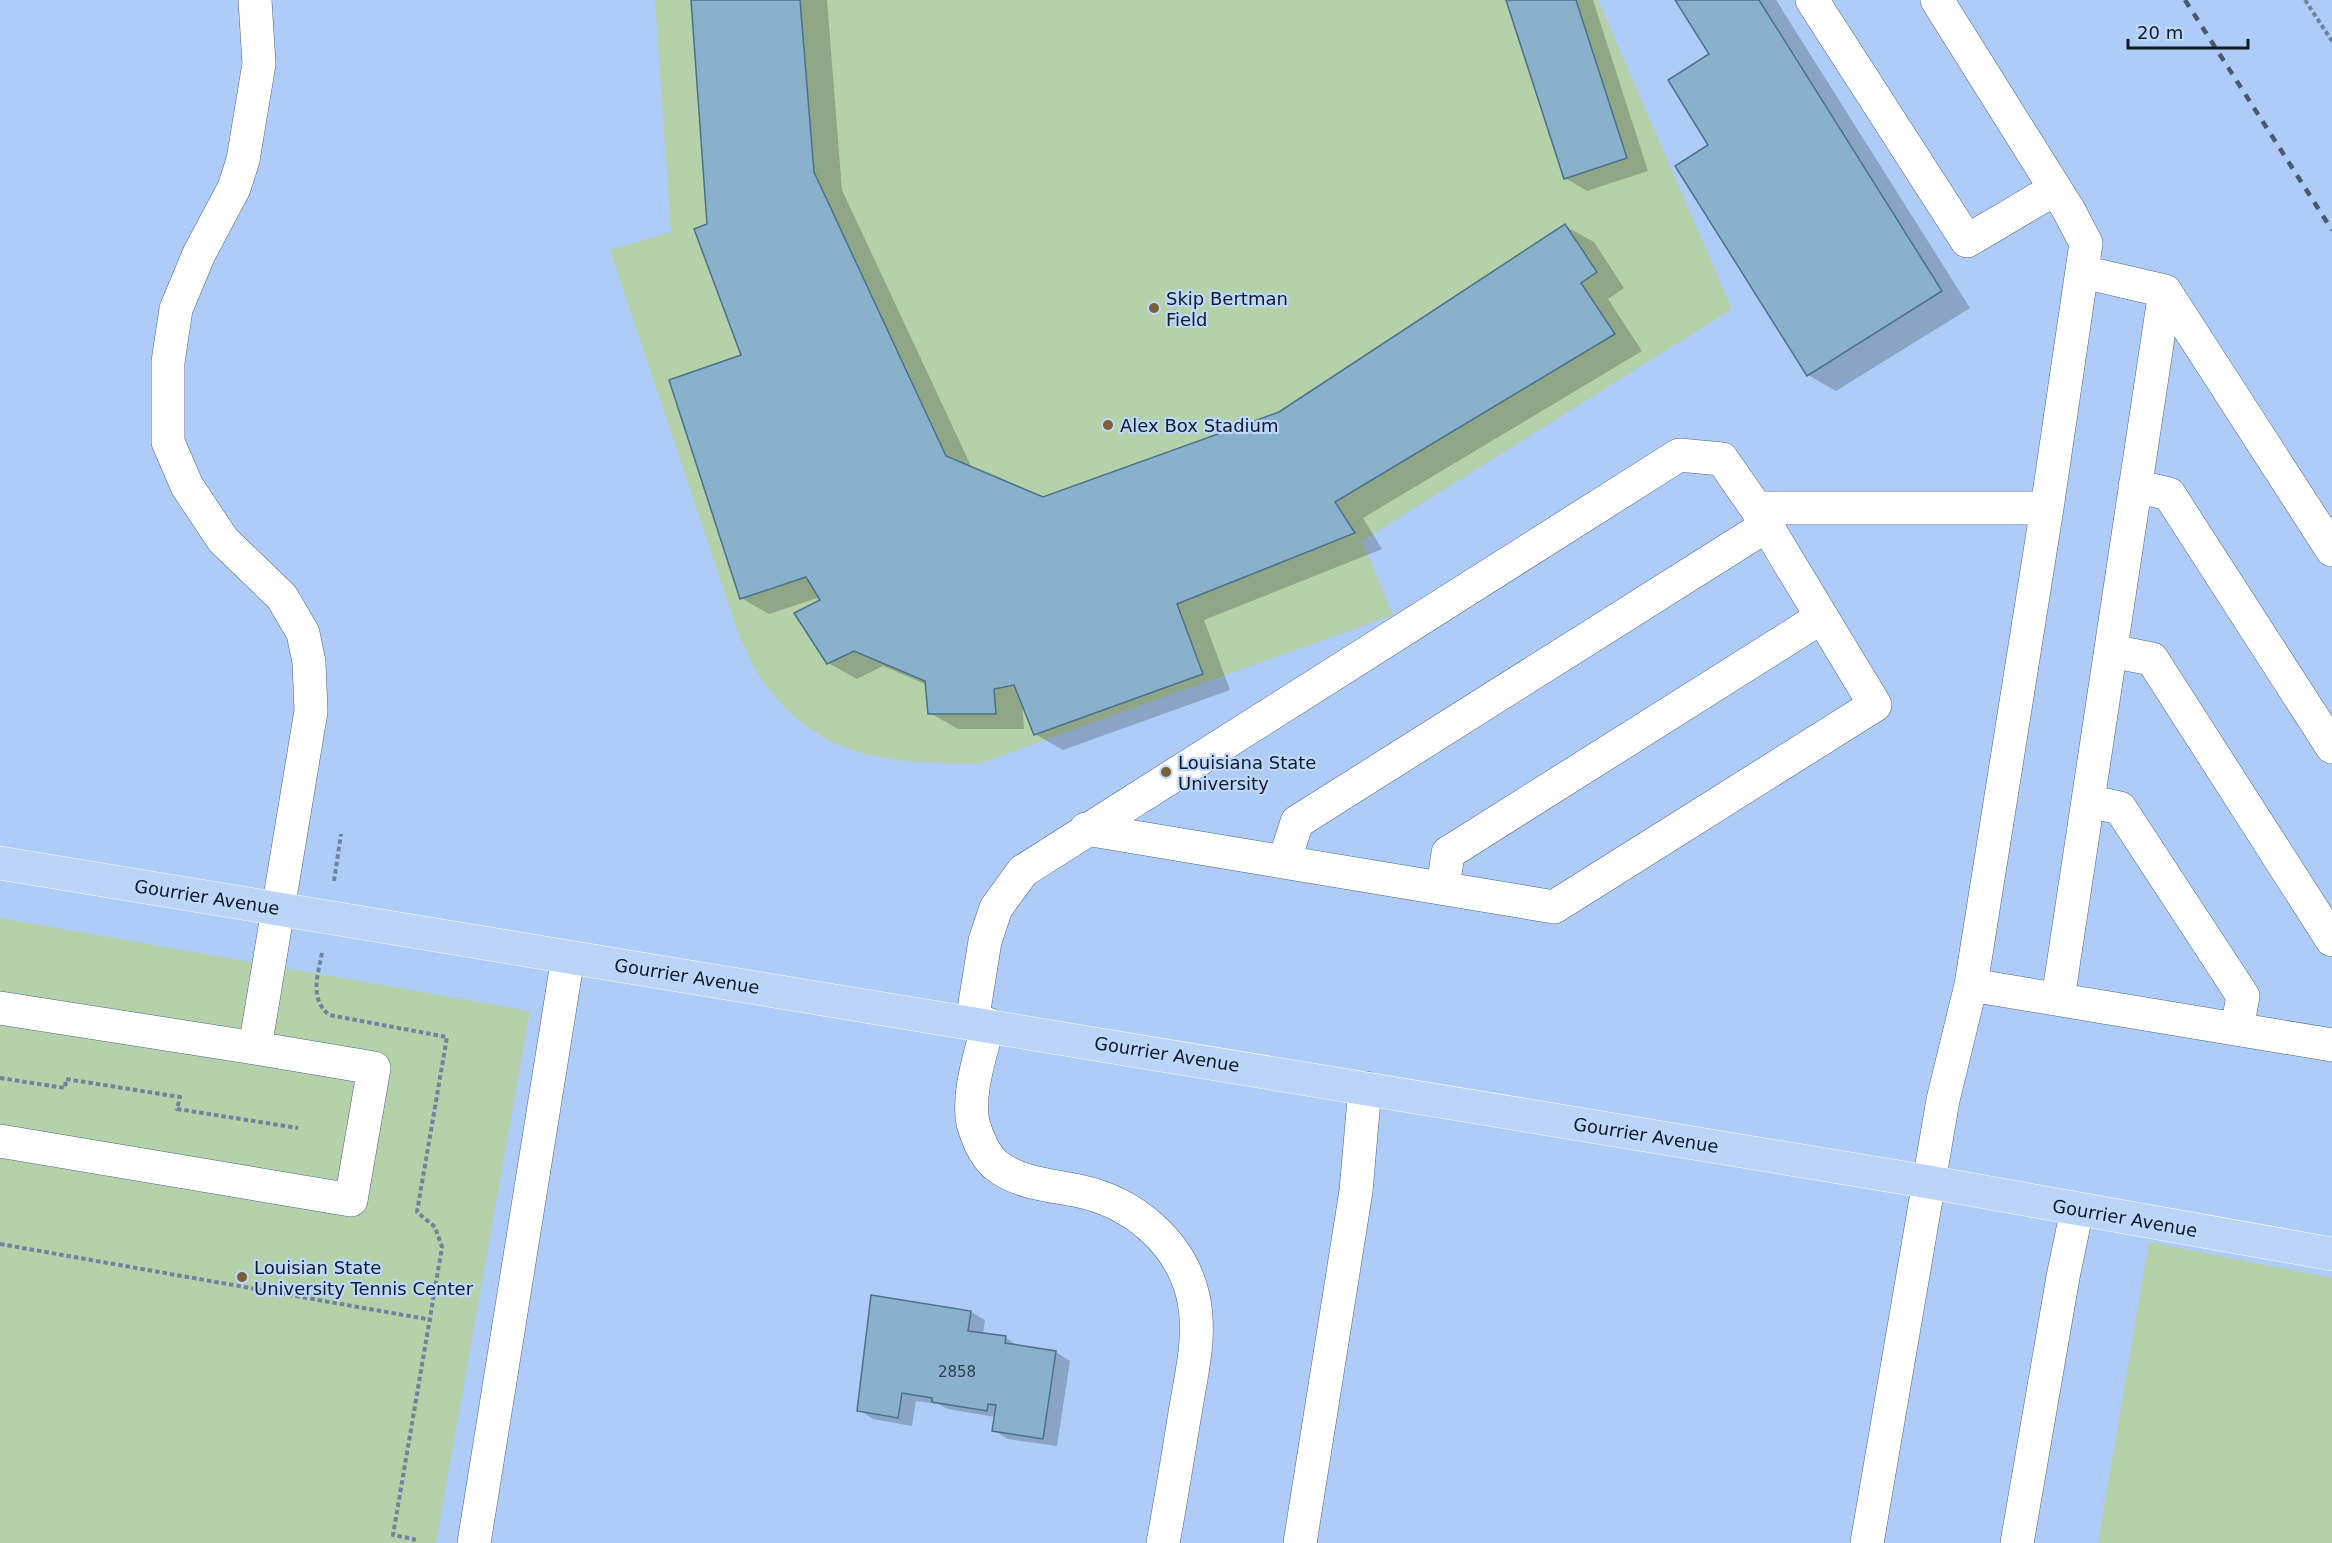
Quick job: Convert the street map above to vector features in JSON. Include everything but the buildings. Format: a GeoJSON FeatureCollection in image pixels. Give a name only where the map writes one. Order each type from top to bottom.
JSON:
{"type":"FeatureCollection","features":[{"type":"Feature","properties":{"kind":"main road","name":"Gourrier Avenue"},"geometry":{"type":"LineString","coordinates":[[0,863],[980,1023],[1929,1182],[2332,1254]]}},
{"type":"Feature","properties":{"kind":"lane"},"geometry":{"type":"LineString","coordinates":[[255,0],[259,64],[243,160],[234,188],[199,254],[176,309],[168,362],[168,442],[187,486],[223,540],[282,597],[303,633],[309,662],[311,711],[255,1048]]}},
{"type":"Feature","properties":{"kind":"lane"},"geometry":{"type":"LineString","coordinates":[[1812,0],[1967,241],[2055,189]]}},
{"type":"Feature","properties":{"kind":"lane"},"geometry":{"type":"LineString","coordinates":[[1867,1543],[1943,1100],[1971,985],[2047,508],[2086,243],[1937,0]]}},
{"type":"Feature","properties":{"kind":"lane"},"geometry":{"type":"LineString","coordinates":[[2083,272],[2165,291],[2332,550]]}},
{"type":"Feature","properties":{"kind":"lane"},"geometry":{"type":"LineString","coordinates":[[2058,999],[2165,291]]}},
{"type":"Feature","properties":{"kind":"lane"},"geometry":{"type":"LineString","coordinates":[[1086,829],[1554,908],[1875,705],[1761,517],[1722,459],[1679,455],[1086,829],[1023,871],[996,908],[985,941],[973,1091],[973,1121],[980,1144],[996,1166],[1034,1183],[1081,1191],[1124,1207],[1157,1231],[1181,1266],[1193,1296],[1197,1334],[1163,1543]]}},
{"type":"Feature","properties":{"kind":"lane"},"geometry":{"type":"LineString","coordinates":[[2135,486],[2169,494],[2332,747]]}},
{"type":"Feature","properties":{"kind":"lane"},"geometry":{"type":"LineString","coordinates":[[1284,862],[1296,822],[1761,517],[2047,508]]}},
{"type":"Feature","properties":{"kind":"lane"},"geometry":{"type":"LineString","coordinates":[[1443,888],[1448,853],[1822,617]]}},
{"type":"Feature","properties":{"kind":"lane"},"geometry":{"type":"LineString","coordinates":[[2111,651],[2152,659],[2332,940]]}},
{"type":"Feature","properties":{"kind":"lane"},"geometry":{"type":"LineString","coordinates":[[2088,801],[2120,808],[2243,996],[2237,1029]]}},
{"type":"Feature","properties":{"kind":"lane"},"geometry":{"type":"LineString","coordinates":[[474,1543],[568,957]]}},
{"type":"Feature","properties":{"kind":"lane"},"geometry":{"type":"LineString","coordinates":[[1971,985],[2332,1045]]}},
{"type":"Feature","properties":{"kind":"lane"},"geometry":{"type":"LineString","coordinates":[[0,1008],[374,1068],[351,1200],[0,1141]]}},
{"type":"Feature","properties":{"kind":"lane"},"geometry":{"type":"LineString","coordinates":[[1300,1543],[1356,1191],[1365,1088]]}},
{"type":"Feature","properties":{"kind":"lane"},"geometry":{"type":"LineString","coordinates":[[2017,1543],[2061,1288],[2078,1210]]}},
{"type":"Feature","properties":{"kind":"path"},"geometry":{"type":"LineString","coordinates":[[2305,0],[2332,41]]}},
{"type":"Feature","properties":{"kind":"path"},"geometry":{"type":"LineString","coordinates":[[334,884],[341,834]]}},
{"type":"Feature","properties":{"kind":"path"},"geometry":{"type":"LineString","coordinates":[[0,1078],[65,1088],[66,1079],[180,1097],[177,1109],[298,1128]]}},
{"type":"Feature","properties":{"kind":"path"},"geometry":{"type":"LineString","coordinates":[[413,1543],[414,1539],[393,1535],[432,1320],[442,1246],[435,1227],[417,1212]]}},
{"type":"Feature","properties":{"kind":"path"},"geometry":{"type":"LineString","coordinates":[[0,1244],[432,1320]]}},
{"type":"Feature","properties":{"kind":"shaded area","name":"Louisiana State University"},"geometry":{"type":"Polygon","coordinates":[[[0,0],[2332,0],[2332,1543],[0,1543],[0,0]]]}},
{"type":"Feature","properties":{"kind":"green space","name":"Alex Box Stadium"},"geometry":{"type":"Polygon","coordinates":[[[655,0],[1598,0],[1732,309],[1362,541],[1393,615],[978,764],[914,761],[859,752],[834,742],[810,728],[786,709],[754,667],[740,638],[610,250],[671,232],[655,0]]]}},
{"type":"Feature","properties":{"kind":"green space","name":"Louisian State University Tennis Center"},"geometry":{"type":"Polygon","coordinates":[[[0,918],[530,1011],[436,1543],[0,1543],[0,918]]]}},
{"type":"Feature","properties":{"kind":"green space"},"geometry":{"type":"Polygon","coordinates":[[[2149,1242],[2332,1278],[2332,1543],[2098,1543],[2149,1242]]]}},
{"type":"Feature","properties":{"kind":"railway"},"geometry":{"type":"LineString","coordinates":[[2185,0],[2332,230]]}},
{"type":"Feature","properties":{"kind":"place","name":"Skip Bertman Field"},"geometry":{"type":"Point","coordinates":[1154,308]}},
{"type":"Feature","properties":{"kind":"place","name":"Alex Box Stadium"},"geometry":{"type":"Point","coordinates":[1108,425]}},
{"type":"Feature","properties":{"kind":"place","name":"Louisiana State University"},"geometry":{"type":"Point","coordinates":[1166,772]}},
{"type":"Feature","properties":{"kind":"place","name":"Louisian State University Tennis Center"},"geometry":{"type":"Point","coordinates":[242,1277]}}]}
